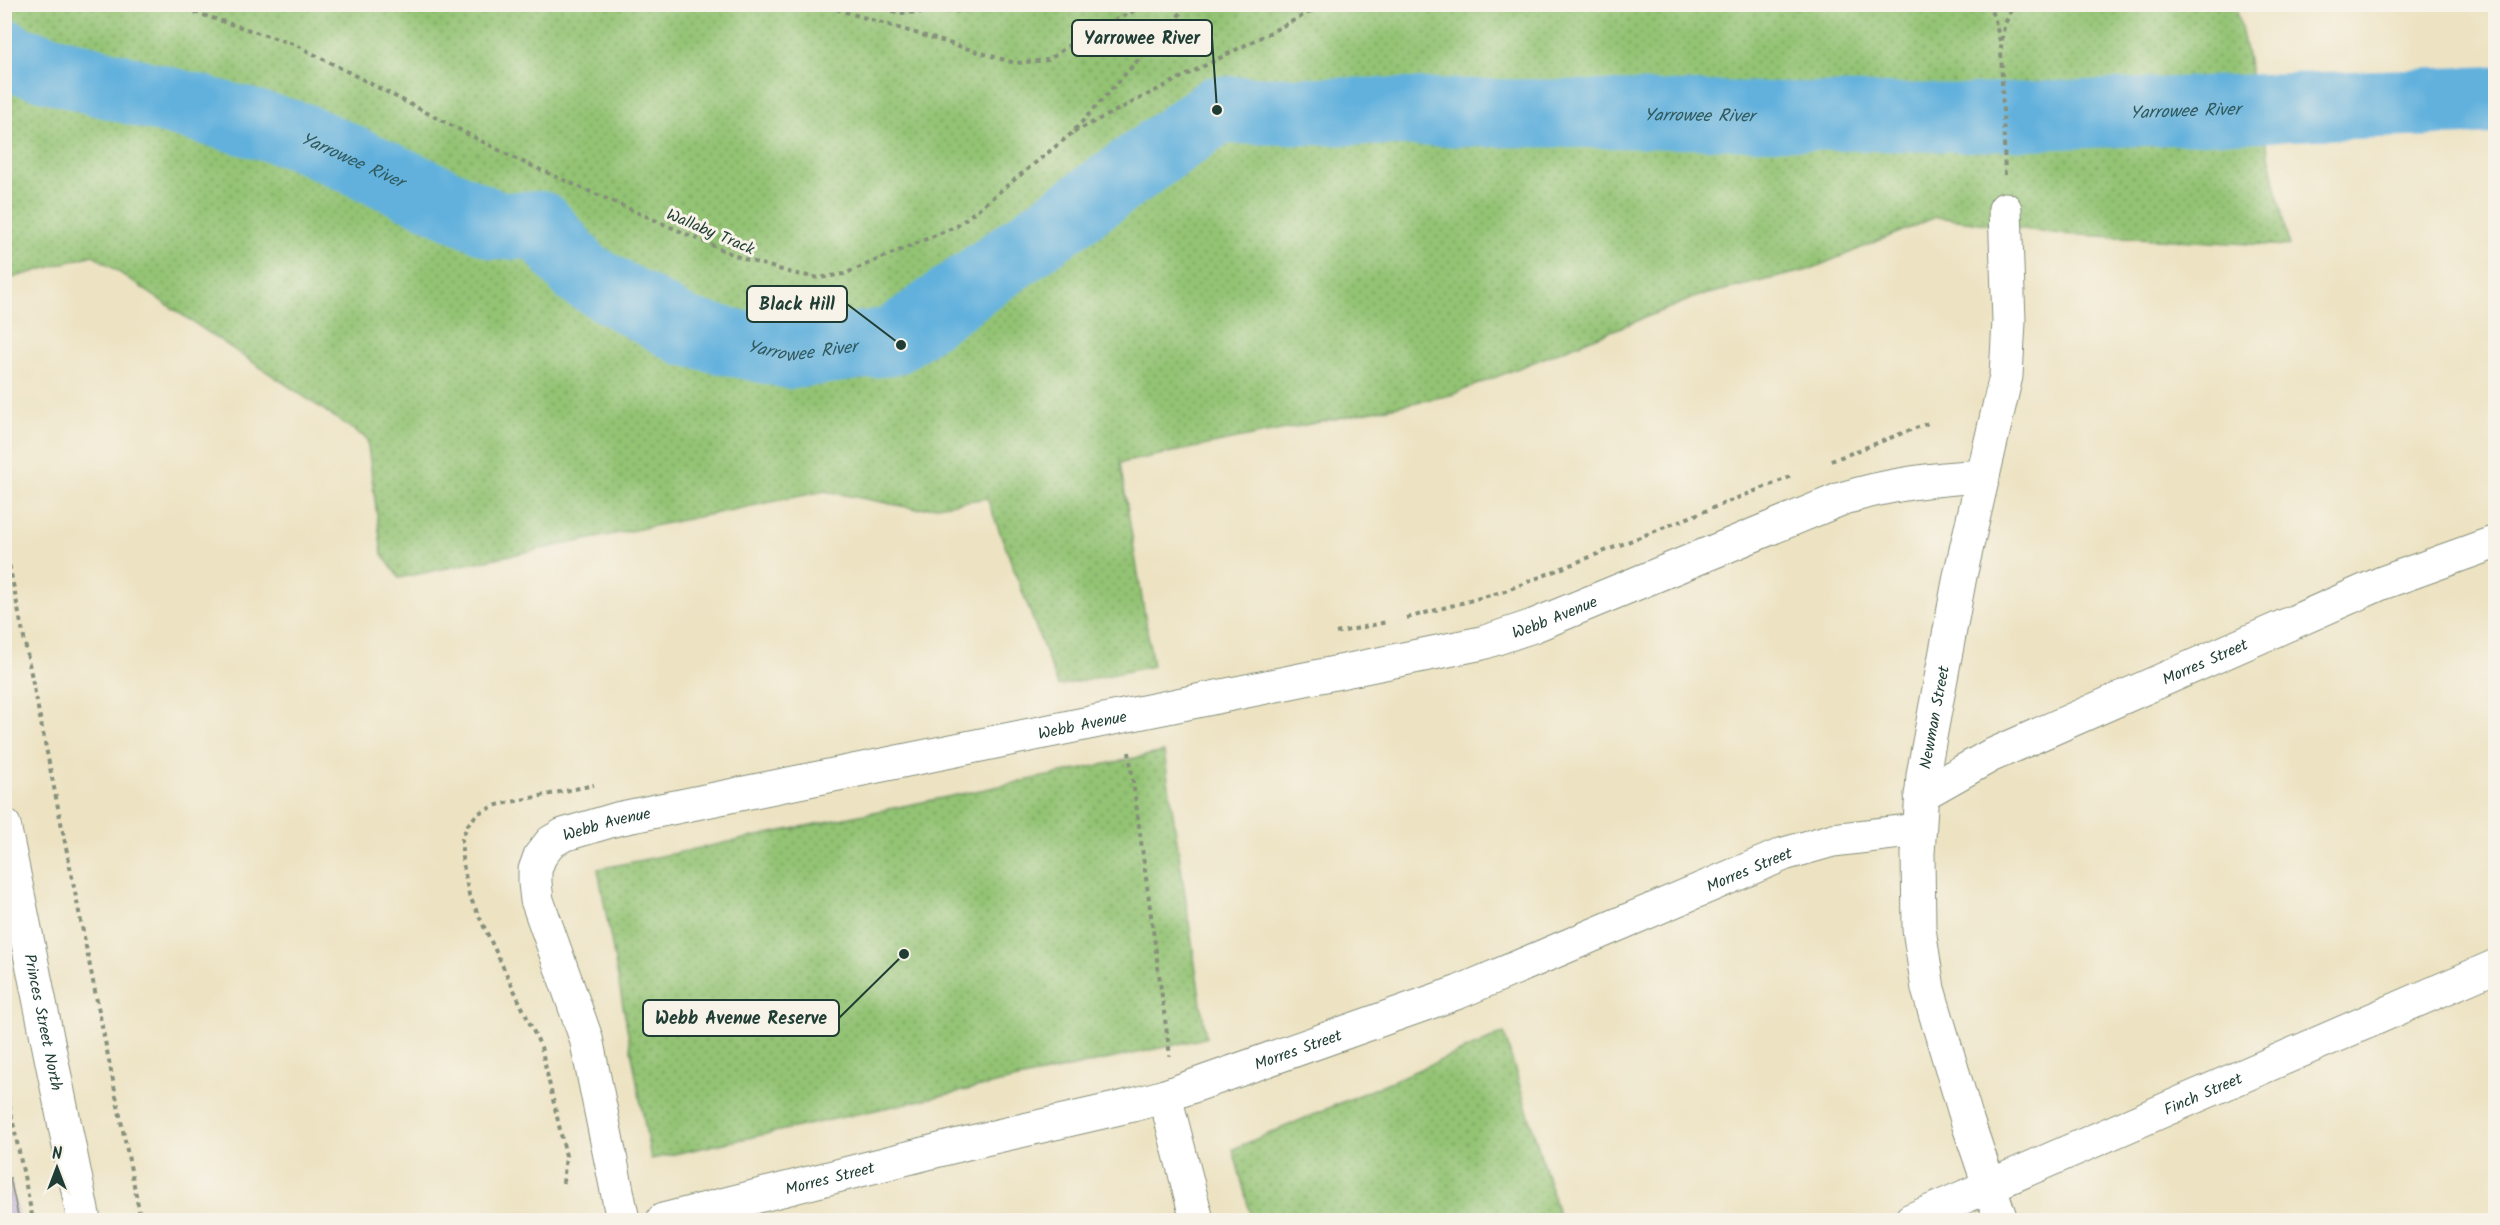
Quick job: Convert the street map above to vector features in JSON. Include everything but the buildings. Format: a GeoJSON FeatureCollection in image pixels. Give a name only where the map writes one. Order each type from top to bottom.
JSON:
{"type":"FeatureCollection","features":[{"type":"Feature","properties":{"kind":"street","name":"Newman Street"},"geometry":{"type":"LineString","coordinates":[[2001,1221],[1968,1123],[1924,970],[1919,920],[1918,830],[1921,795],[1960,576],[2001,408],[2009,353],[2005,196]]}},
{"type":"Feature","properties":{"kind":"street","name":"Webb Avenue"},"geometry":{"type":"LineString","coordinates":[[623,1221],[586,1038],[537,900],[536,870],[544,849],[562,836],[617,819],[1482,643],[1533,626],[1841,499],[1912,481],[1983,476]]}},
{"type":"Feature","properties":{"kind":"street","name":"Morres Street"},"geometry":{"type":"LineString","coordinates":[[1921,795],[1990,756],[2382,583],[2496,542]]}},
{"type":"Feature","properties":{"kind":"street","name":"Princes Street North"},"geometry":{"type":"LineString","coordinates":[[4,825],[84,1221]]}},
{"type":"Feature","properties":{"kind":"street","name":"Morres Street"},"geometry":{"type":"LineString","coordinates":[[663,1221],[1170,1094],[1459,992],[1785,854],[1833,840],[1918,830]]}},
{"type":"Feature","properties":{"kind":"street","name":"Finch Street"},"geometry":{"type":"LineString","coordinates":[[1911,1221],[2496,966]]}},
{"type":"Feature","properties":{"kind":"street"},"geometry":{"type":"LineString","coordinates":[[1170,1094],[1197,1221]]}},
{"type":"Feature","properties":{"kind":"path","name":"Wallaby Track"},"geometry":{"type":"LineString","coordinates":[[169,4],[297,45],[516,159],[741,258],[792,273],[819,278],[844,274],[957,226],[1071,134],[1189,4]]}},
{"type":"Feature","properties":{"kind":"path"},"geometry":{"type":"LineString","coordinates":[[819,4],[1015,63],[1048,60],[1072,43],[1147,4]]}},
{"type":"Feature","properties":{"kind":"path"},"geometry":{"type":"LineString","coordinates":[[866,4],[900,13],[965,11],[987,4]]}},
{"type":"Feature","properties":{"kind":"path"},"geometry":{"type":"LineString","coordinates":[[1071,134],[1326,4]]}},
{"type":"Feature","properties":{"kind":"path"},"geometry":{"type":"LineString","coordinates":[[1986,4],[1994,16],[2001,47]]}},
{"type":"Feature","properties":{"kind":"path"},"geometry":{"type":"LineString","coordinates":[[2005,196],[2001,47],[2004,26],[2014,4]]}},
{"type":"Feature","properties":{"kind":"path"},"geometry":{"type":"LineString","coordinates":[[4,539],[141,1221]]}},
{"type":"Feature","properties":{"kind":"path"},"geometry":{"type":"LineString","coordinates":[[1124,717],[1170,1094]]}},
{"type":"Feature","properties":{"kind":"path"},"geometry":{"type":"LineString","coordinates":[[4,1079],[33,1221]]}},
{"type":"Feature","properties":{"kind":"green space"},"geometry":{"type":"Polygon","coordinates":[[[5,4],[2236,5],[2289,246],[2060,234],[1936,217],[1808,270],[1699,296],[1451,395],[1120,463],[1153,666],[1058,686],[987,498],[917,509],[825,491],[399,578],[382,554],[367,439],[93,255],[5,280],[5,4]]]}},
{"type":"Feature","properties":{"kind":"green space"},"geometry":{"type":"Polygon","coordinates":[[[1164,752],[1206,1038],[651,1159],[598,869],[1164,752]]]}},
{"type":"Feature","properties":{"kind":"green space"},"geometry":{"type":"Polygon","coordinates":[[[1504,1033],[1560,1220],[1252,1220],[1233,1149],[1504,1033]]]}},
{"type":"Feature","properties":{"kind":"waterway","name":"Yarrowee River"},"geometry":{"type":"LineString","coordinates":[[4,52],[17,60],[300,136],[498,226],[540,225],[582,274],[686,332],[790,355],[893,341],[1217,110],[1969,118],[2496,100]]}},
{"type":"Feature","properties":{"kind":"place","name":"Yarrowee River"},"geometry":{"type":"Point","coordinates":[1217,110]}},
{"type":"Feature","properties":{"kind":"place","name":"Black Hill"},"geometry":{"type":"Point","coordinates":[901,345]}},
{"type":"Feature","properties":{"kind":"place","name":"Webb Avenue Reserve"},"geometry":{"type":"Point","coordinates":[904,954]}}]}
